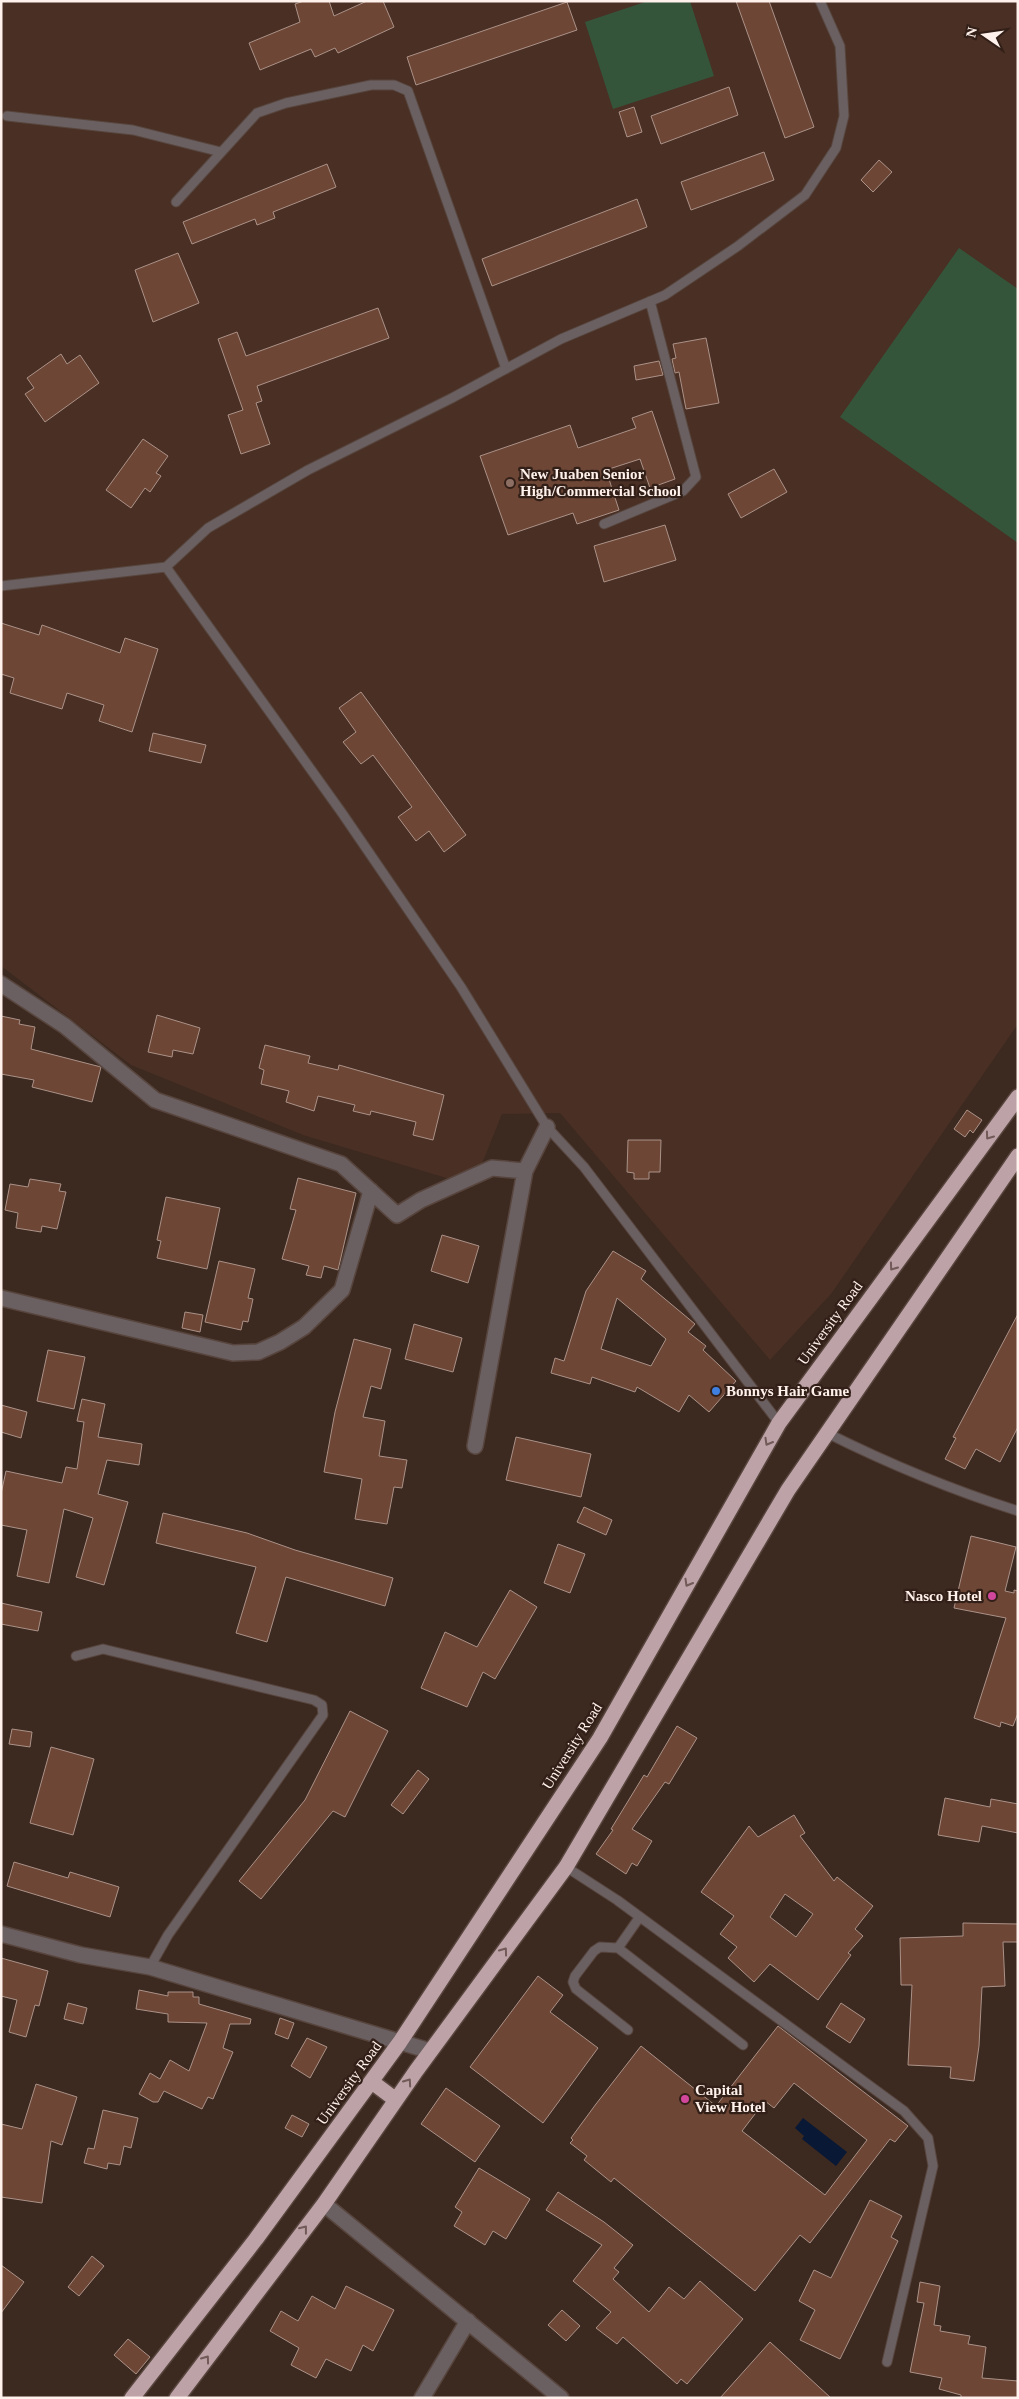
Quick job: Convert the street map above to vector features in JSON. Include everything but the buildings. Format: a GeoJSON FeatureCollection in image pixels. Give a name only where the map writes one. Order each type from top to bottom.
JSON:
{"type":"FeatureCollection","features":[{"type":"Feature","properties":{"kind":"highway","name":"University Road"},"geometry":{"type":"LineString","coordinates":[[132,2398],[256,2240],[400,2042],[600,1738],[779,1423],[1018,1097]]}},
{"type":"Feature","properties":{"kind":"highway"},"geometry":{"type":"LineString","coordinates":[[177,2398],[324,2204],[430,2051],[566,1868],[788,1490],[1018,1156]]}},
{"type":"Feature","properties":{"kind":"highway"},"geometry":{"type":"LineString","coordinates":[[372,2082],[396,2100]]}},
{"type":"Feature","properties":{"kind":"street"},"geometry":{"type":"LineString","coordinates":[[1,984],[65,1026],[155,1100],[341,1164],[397,1215],[421,1200],[492,1168],[524,1171]]}},
{"type":"Feature","properties":{"kind":"street"},"geometry":{"type":"LineString","coordinates":[[475,1446],[524,1171],[547,1126]]}},
{"type":"Feature","properties":{"kind":"street"},"geometry":{"type":"LineString","coordinates":[[1,1298],[233,1353],[258,1352],[304,1327],[342,1290],[371,1191]]}},
{"type":"Feature","properties":{"kind":"street"},"geometry":{"type":"LineString","coordinates":[[1,1934],[81,1955],[150,1967],[430,2051]]}},
{"type":"Feature","properties":{"kind":"street"},"geometry":{"type":"LineString","coordinates":[[324,2204],[561,2398]]}},
{"type":"Feature","properties":{"kind":"street"},"geometry":{"type":"LineString","coordinates":[[422,2398],[468,2321]]}},
{"type":"Feature","properties":{"kind":"lane"},"geometry":{"type":"LineString","coordinates":[[1,586],[166,567],[208,528],[308,470],[561,339],[664,295],[738,246],[805,194],[836,148],[844,116],[840,46],[820,1]]}},
{"type":"Feature","properties":{"kind":"lane"},"geometry":{"type":"LineString","coordinates":[[176,202],[258,113],[286,103],[372,85],[394,85],[408,91],[506,368]]}},
{"type":"Feature","properties":{"kind":"lane"},"geometry":{"type":"LineString","coordinates":[[7,116],[133,130],[221,152]]}},
{"type":"Feature","properties":{"kind":"lane"},"geometry":{"type":"LineString","coordinates":[[604,524],[683,491],[696,477],[650,301]]}},
{"type":"Feature","properties":{"kind":"lane"},"geometry":{"type":"LineString","coordinates":[[166,567],[342,813],[461,987],[547,1126],[584,1167],[779,1423]]}},
{"type":"Feature","properties":{"kind":"lane"},"geometry":{"type":"LineString","coordinates":[[827,1433],[879,1459],[977,1498],[1018,1511]]}},
{"type":"Feature","properties":{"kind":"lane"},"geometry":{"type":"LineString","coordinates":[[76,1656],[103,1649],[314,1700],[322,1705],[323,1715],[168,1935],[150,1967]]}},
{"type":"Feature","properties":{"kind":"lane"},"geometry":{"type":"LineString","coordinates":[[566,1868],[618,1900],[639,1918],[904,2111],[928,2138],[933,2166],[887,2362]]}},
{"type":"Feature","properties":{"kind":"lane"},"geometry":{"type":"LineString","coordinates":[[618,1948],[639,1918]]}},
{"type":"Feature","properties":{"kind":"lane"},"geometry":{"type":"LineString","coordinates":[[628,2030],[576,1989],[573,1982],[575,1976],[594,1951],[600,1947],[610,1946],[618,1948],[743,2045]]}},
{"type":"Feature","properties":{"kind":"shaded area","name":"New Juaben Senior High/Commercial School"},"geometry":{"type":"Polygon","coordinates":[[[1,1],[1018,1],[1018,1024],[831,1294],[770,1360],[560,1113],[502,1114],[473,1186],[303,1135],[131,1065],[1,966],[1,1]]]}},
{"type":"Feature","properties":{"kind":"green space"},"geometry":{"type":"Polygon","coordinates":[[[648,1],[690,1],[714,76],[613,109],[585,22],[648,1]]]}},
{"type":"Feature","properties":{"kind":"green space"},"geometry":{"type":"Polygon","coordinates":[[[959,248],[1018,289],[1018,543],[840,417],[959,248]]]}},
{"type":"Feature","properties":{"kind":"water"},"geometry":{"type":"Polygon","coordinates":[[[803,2118],[847,2152],[836,2166],[802,2139],[804,2136],[795,2128],[803,2118]]]}},
{"type":"Feature","properties":{"kind":"place","name":"New Juaben Senior High/Commercial School"},"geometry":{"type":"Point","coordinates":[510,483]}},
{"type":"Feature","properties":{"kind":"place","name":"Bonnys Hair Game"},"geometry":{"type":"Point","coordinates":[716,1391]}},
{"type":"Feature","properties":{"kind":"place","name":"Nasco Hotel"},"geometry":{"type":"Point","coordinates":[992,1596]}},
{"type":"Feature","properties":{"kind":"place","name":"Capital View Hotel"},"geometry":{"type":"Point","coordinates":[685,2099]}}]}
